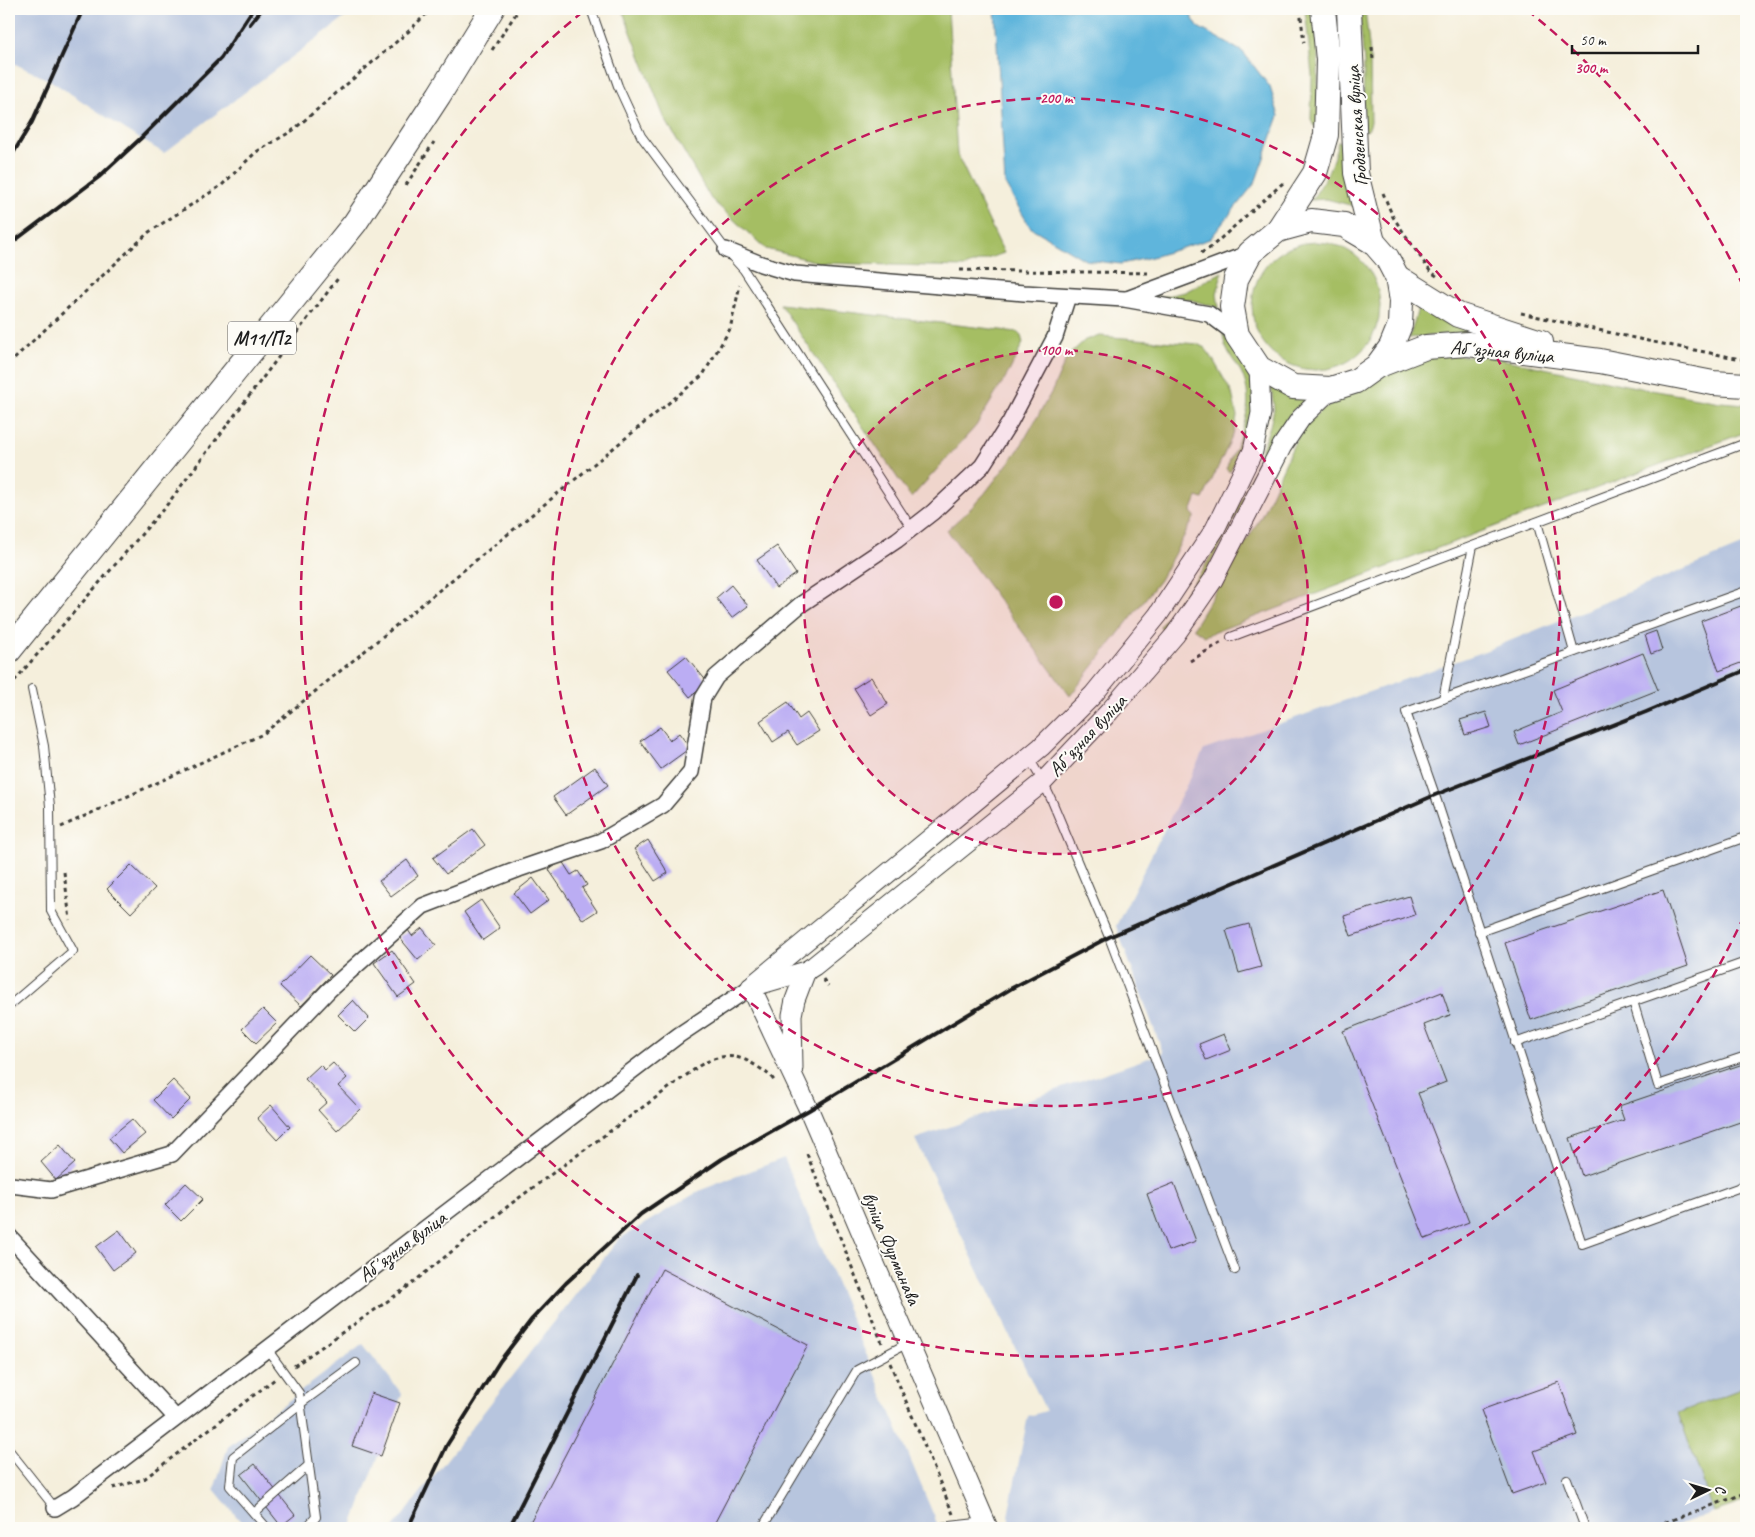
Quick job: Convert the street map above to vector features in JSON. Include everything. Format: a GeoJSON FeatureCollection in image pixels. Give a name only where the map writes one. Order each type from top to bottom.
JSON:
{"type":"FeatureCollection","features":[{"type":"Feature","properties":{"kind":"main road","name":"М11/П2"},"geometry":{"type":"LineString","coordinates":[[9,651],[355,223],[439,95],[492,9]]}},
{"type":"Feature","properties":{"kind":"main road","name":"Гродзенская вуліца"},"geometry":{"type":"LineString","coordinates":[[1278,230],[1314,174],[1326,135],[1328,60],[1323,9]]}},
{"type":"Feature","properties":{"kind":"main road","name":"Гродзенская вуліца"},"geometry":{"type":"LineString","coordinates":[[1349,9],[1356,173],[1373,242]]}},
{"type":"Feature","properties":{"kind":"main road","name":"Абʼязная вуліца"},"geometry":{"type":"LineString","coordinates":[[1377,366],[1391,347],[1400,324],[1402,301],[1397,277],[1387,258],[1373,242],[1344,225],[1311,221],[1278,230],[1250,253],[1236,278],[1232,307],[1237,335],[1260,368],[1293,387],[1331,389],[1356,381],[1377,366],[1426,347],[1468,344],[1600,361],[1713,383],[1746,385]]}},
{"type":"Feature","properties":{"kind":"main road","name":"Абʼязная вуліца"},"geometry":{"type":"LineString","coordinates":[[1397,277],[1458,315],[1600,361]]}},
{"type":"Feature","properties":{"kind":"street"},"geometry":{"type":"LineString","coordinates":[[726,250],[761,264],[795,274],[1124,299],[1209,314],[1237,335]]}},
{"type":"Feature","properties":{"kind":"street"},"geometry":{"type":"LineString","coordinates":[[1124,299],[1250,253]]}},
{"type":"Feature","properties":{"kind":"street"},"geometry":{"type":"LineString","coordinates":[[9,1187],[11,1185],[51,1190],[172,1154],[329,990],[424,906],[601,840],[663,805],[692,772],[703,698],[716,676],[800,605],[934,512],[982,466],[1010,422],[1055,337],[1068,296]]}},
{"type":"Feature","properties":{"kind":"street","name":"Абʼязная вуліца"},"geometry":{"type":"LineString","coordinates":[[58,1515],[73,1497],[176,1418],[679,1035],[750,987],[1041,747],[1093,696],[1152,623],[1215,530],[1253,451],[1261,413],[1260,368]]}},
{"type":"Feature","properties":{"kind":"street","name":"Абʼязная вуліца"},"geometry":{"type":"LineString","coordinates":[[750,987],[806,971],[1043,782],[1109,712],[1175,635],[1213,580],[1282,446],[1301,418],[1331,389]]}},
{"type":"Feature","properties":{"kind":"street"},"geometry":{"type":"LineString","coordinates":[[793,1076],[792,1015],[795,1000],[806,971]]}},
{"type":"Feature","properties":{"kind":"street","name":"вуліца Фурманава"},"geometry":{"type":"LineString","coordinates":[[750,987],[809,1110],[987,1525]]}},
{"type":"Feature","properties":{"kind":"street"},"geometry":{"type":"LineString","coordinates":[[9,1236],[176,1418]]}},
{"type":"Feature","properties":{"kind":"lane"},"geometry":{"type":"LineString","coordinates":[[591,9],[618,86],[641,136],[726,250],[744,270],[912,529]]}},
{"type":"Feature","properties":{"kind":"lane"},"geometry":{"type":"LineString","coordinates":[[1231,637],[1746,443]]}},
{"type":"Feature","properties":{"kind":"lane"},"geometry":{"type":"LineString","coordinates":[[1537,522],[1574,652]]}},
{"type":"Feature","properties":{"kind":"lane"},"geometry":{"type":"LineString","coordinates":[[1443,699],[1473,546]]}},
{"type":"Feature","properties":{"kind":"lane"},"geometry":{"type":"LineString","coordinates":[[1746,591],[1406,712],[1582,1244],[1746,1185]]}},
{"type":"Feature","properties":{"kind":"lane"},"geometry":{"type":"LineString","coordinates":[[9,1006],[73,951],[51,912],[50,806],[44,746],[32,689]]}},
{"type":"Feature","properties":{"kind":"lane"},"geometry":{"type":"LineString","coordinates":[[1029,758],[1043,782],[1109,937],[1235,1270]]}},
{"type":"Feature","properties":{"kind":"lane"},"geometry":{"type":"LineString","coordinates":[[1479,932],[1746,837]]}},
{"type":"Feature","properties":{"kind":"lane"},"geometry":{"type":"LineString","coordinates":[[1515,1043],[1746,962]]}},
{"type":"Feature","properties":{"kind":"lane"},"geometry":{"type":"LineString","coordinates":[[1633,1001],[1658,1085],[1746,1056]]}},
{"type":"Feature","properties":{"kind":"lane"},"geometry":{"type":"LineString","coordinates":[[762,1528],[857,1370],[908,1343]]}},
{"type":"Feature","properties":{"kind":"lane"},"geometry":{"type":"LineString","coordinates":[[267,1349],[298,1393],[316,1517],[306,1528]]}},
{"type":"Feature","properties":{"kind":"lane"},"geometry":{"type":"LineString","coordinates":[[267,1528],[230,1486],[233,1457],[356,1363]]}},
{"type":"Feature","properties":{"kind":"lane"},"geometry":{"type":"LineString","coordinates":[[9,1450],[58,1515]]}},
{"type":"Feature","properties":{"kind":"lane"},"geometry":{"type":"LineString","coordinates":[[254,1514],[309,1465]]}},
{"type":"Feature","properties":{"kind":"lane"},"geometry":{"type":"LineString","coordinates":[[1567,1478],[1584,1528]]}},
{"type":"Feature","properties":{"kind":"lane"},"geometry":{"type":"LineString","coordinates":[[934,1528],[958,1525],[987,1525]]}},
{"type":"Feature","properties":{"kind":"path"},"geometry":{"type":"LineString","coordinates":[[9,365],[149,232],[222,185],[256,152],[292,131],[432,9]]}},
{"type":"Feature","properties":{"kind":"path"},"geometry":{"type":"LineString","coordinates":[[1300,9],[1304,44]]}},
{"type":"Feature","properties":{"kind":"path"},"geometry":{"type":"LineString","coordinates":[[1372,43],[1373,61]]}},
{"type":"Feature","properties":{"kind":"path"},"geometry":{"type":"LineString","coordinates":[[1195,256],[1210,248],[1286,180]]}},
{"type":"Feature","properties":{"kind":"path"},"geometry":{"type":"LineString","coordinates":[[1380,186],[1393,216],[1430,271],[1443,281]]}},
{"type":"Feature","properties":{"kind":"path"},"geometry":{"type":"LineString","coordinates":[[59,827],[263,734],[703,375],[730,329],[744,270]]}},
{"type":"Feature","properties":{"kind":"path"},"geometry":{"type":"LineString","coordinates":[[957,270],[1149,273]]}},
{"type":"Feature","properties":{"kind":"path"},"geometry":{"type":"LineString","coordinates":[[1518,312],[1648,341],[1746,360]]}},
{"type":"Feature","properties":{"kind":"path"},"geometry":{"type":"LineString","coordinates":[[9,687],[166,506],[281,354]]}},
{"type":"Feature","properties":{"kind":"path"},"geometry":{"type":"LineString","coordinates":[[1190,661],[1231,637]]}},
{"type":"Feature","properties":{"kind":"path"},"geometry":{"type":"LineString","coordinates":[[64,865],[73,951]]}},
{"type":"Feature","properties":{"kind":"path"},"geometry":{"type":"LineString","coordinates":[[108,1490],[144,1479],[284,1372],[405,1289],[512,1204],[712,1058],[725,1056],[739,1057],[772,1076],[776,1085]]}},
{"type":"Feature","properties":{"kind":"path"},"geometry":{"type":"LineString","coordinates":[[804,1146],[958,1525]]}},
{"type":"Feature","properties":{"kind":"path"},"geometry":{"type":"LineString","coordinates":[[1650,1528],[1746,1493]]}},
{"type":"Feature","properties":{"kind":"path"},"geometry":{"type":"LineString","coordinates":[[52,1528],[58,1515]]}},
{"type":"Feature","properties":{"kind":"shaded area"},"geometry":{"type":"Polygon","coordinates":[[[9,9],[356,9],[164,153],[51,81],[9,61],[9,9]]]}},
{"type":"Feature","properties":{"kind":"shaded area"},"geometry":{"type":"Polygon","coordinates":[[[1746,544],[1746,1387],[1679,1413],[1714,1512],[1669,1528],[1012,1528],[1008,1516],[1028,1416],[1046,1411],[915,1139],[1163,1053],[1116,926],[1204,750],[1480,653],[1746,544]]]}},
{"type":"Feature","properties":{"kind":"shaded area"},"geometry":{"type":"Polygon","coordinates":[[[784,1158],[939,1528],[393,1528],[619,1239],[701,1190],[784,1158]]]}},
{"type":"Feature","properties":{"kind":"shaded area"},"geometry":{"type":"Polygon","coordinates":[[[363,1344],[402,1394],[352,1526],[350,1528],[246,1528],[214,1489],[228,1447],[363,1344]]]}},
{"type":"Feature","properties":{"kind":"green space"},"geometry":{"type":"Polygon","coordinates":[[[622,9],[948,9],[957,154],[1004,253],[964,267],[822,263],[766,249],[711,199],[664,117],[622,9]]]}},
{"type":"Feature","properties":{"kind":"green space"},"geometry":{"type":"Polygon","coordinates":[[[1305,9],[1314,9],[1318,47],[1318,128],[1313,125],[1311,119],[1312,75],[1305,9]]]}},
{"type":"Feature","properties":{"kind":"green space"},"geometry":{"type":"Polygon","coordinates":[[[1359,9],[1365,9],[1370,54],[1371,122],[1367,131],[1363,130],[1364,63],[1359,9]]]}},
{"type":"Feature","properties":{"kind":"green space"},"geometry":{"type":"Polygon","coordinates":[[[1338,141],[1343,142],[1344,176],[1354,206],[1326,199],[1311,200],[1328,172],[1338,141]]]}},
{"type":"Feature","properties":{"kind":"green space"},"geometry":{"type":"Polygon","coordinates":[[[1316,242],[1329,243],[1341,247],[1361,261],[1375,281],[1379,293],[1379,319],[1375,331],[1361,351],[1341,365],[1329,369],[1316,370],[1303,369],[1291,365],[1271,351],[1257,331],[1253,319],[1252,306],[1253,293],[1257,281],[1271,261],[1291,247],[1303,243],[1316,242]]]}},
{"type":"Feature","properties":{"kind":"green space"},"geometry":{"type":"Polygon","coordinates":[[[1222,272],[1217,294],[1219,308],[1191,300],[1151,299],[1185,292],[1222,272]]]}},
{"type":"Feature","properties":{"kind":"green space"},"geometry":{"type":"Polygon","coordinates":[[[1419,303],[1486,336],[1449,334],[1409,338],[1419,303]]]}},
{"type":"Feature","properties":{"kind":"green space"},"geometry":{"type":"Polygon","coordinates":[[[780,304],[1017,332],[1021,336],[1023,343],[1010,370],[976,426],[911,498],[780,304]]]}},
{"type":"Feature","properties":{"kind":"green space"},"geometry":{"type":"Polygon","coordinates":[[[1223,334],[1241,355],[1253,388],[1253,416],[1247,437],[1230,472],[1226,469],[1245,422],[1248,397],[1246,384],[1227,350],[1223,334]]]}},
{"type":"Feature","properties":{"kind":"green space"},"geometry":{"type":"Polygon","coordinates":[[[1100,336],[1197,344],[1205,348],[1232,393],[1237,416],[1233,435],[1203,499],[1197,497],[1191,512],[1195,516],[1160,580],[1070,696],[947,530],[985,493],[1019,449],[1052,391],[1067,357],[1085,340],[1100,336]]]}},
{"type":"Feature","properties":{"kind":"green space"},"geometry":{"type":"Polygon","coordinates":[[[1429,354],[1491,357],[1645,389],[1720,402],[1746,404],[1746,432],[1204,636],[1193,628],[1261,517],[1294,444],[1304,427],[1320,411],[1407,363],[1429,354]]]}},
{"type":"Feature","properties":{"kind":"green space"},"geometry":{"type":"Polygon","coordinates":[[[1271,385],[1307,398],[1290,414],[1269,446],[1251,488],[1204,577],[1166,629],[1162,629],[1160,626],[1202,571],[1234,514],[1255,468],[1274,409],[1271,385]]]}},
{"type":"Feature","properties":{"kind":"green space"},"geometry":{"type":"Polygon","coordinates":[[[1746,1387],[1746,1501],[1714,1512],[1678,1413],[1746,1387]]]}},
{"type":"Feature","properties":{"kind":"water"},"geometry":{"type":"Polygon","coordinates":[[[995,9],[1187,9],[1198,27],[1243,52],[1270,87],[1279,116],[1255,183],[1210,239],[1156,256],[1121,264],[1085,260],[1030,227],[1005,184],[995,9]]]}},
{"type":"Feature","properties":{"kind":"building"},"geometry":{"type":"Polygon","coordinates":[[[777,546],[796,574],[776,588],[757,560],[777,546]]]}},
{"type":"Feature","properties":{"kind":"building"},"geometry":{"type":"Polygon","coordinates":[[[731,585],[748,606],[732,618],[716,598],[731,585]]]}},
{"type":"Feature","properties":{"kind":"building"},"geometry":{"type":"Polygon","coordinates":[[[1746,604],[1746,661],[1719,671],[1701,621],[1746,604]]]}},
{"type":"Feature","properties":{"kind":"building"},"geometry":{"type":"Polygon","coordinates":[[[1656,631],[1662,650],[1651,654],[1645,635],[1656,631]]]}},
{"type":"Feature","properties":{"kind":"building"},"geometry":{"type":"Polygon","coordinates":[[[1643,653],[1658,690],[1519,745],[1514,732],[1562,712],[1553,690],[1643,653]]]}},
{"type":"Feature","properties":{"kind":"building"},"geometry":{"type":"Polygon","coordinates":[[[686,656],[708,683],[690,697],[668,670],[686,656]]]}},
{"type":"Feature","properties":{"kind":"building"},"geometry":{"type":"Polygon","coordinates":[[[871,677],[888,704],[871,715],[854,688],[871,677]]]}},
{"type":"Feature","properties":{"kind":"building"},"geometry":{"type":"Polygon","coordinates":[[[788,702],[799,719],[807,713],[819,731],[797,745],[788,732],[773,742],[760,721],[788,702]]]}},
{"type":"Feature","properties":{"kind":"building"},"geometry":{"type":"Polygon","coordinates":[[[1486,712],[1491,727],[1465,735],[1460,720],[1486,712]]]}},
{"type":"Feature","properties":{"kind":"building"},"geometry":{"type":"Polygon","coordinates":[[[660,727],[670,740],[679,733],[690,748],[661,769],[640,741],[660,727]]]}},
{"type":"Feature","properties":{"kind":"building"},"geometry":{"type":"Polygon","coordinates":[[[595,767],[608,785],[566,815],[553,797],[595,767]]]}},
{"type":"Feature","properties":{"kind":"building"},"geometry":{"type":"Polygon","coordinates":[[[473,829],[485,845],[446,874],[433,858],[473,829]]]}},
{"type":"Feature","properties":{"kind":"building"},"geometry":{"type":"Polygon","coordinates":[[[648,840],[668,873],[655,881],[634,849],[648,840]]]}},
{"type":"Feature","properties":{"kind":"building"},"geometry":{"type":"Polygon","coordinates":[[[407,860],[418,876],[391,896],[379,881],[407,860]]]}},
{"type":"Feature","properties":{"kind":"building"},"geometry":{"type":"Polygon","coordinates":[[[562,861],[571,875],[578,871],[587,885],[582,888],[597,911],[583,920],[549,870],[562,861]]]}},
{"type":"Feature","properties":{"kind":"building"},"geometry":{"type":"Polygon","coordinates":[[[131,865],[155,888],[131,913],[107,889],[131,865]]]}},
{"type":"Feature","properties":{"kind":"building"},"geometry":{"type":"Polygon","coordinates":[[[533,878],[549,900],[530,914],[514,893],[533,878]]]}},
{"type":"Feature","properties":{"kind":"building"},"geometry":{"type":"Polygon","coordinates":[[[1663,890],[1688,966],[1531,1020],[1505,943],[1663,890]]]}},
{"type":"Feature","properties":{"kind":"building"},"geometry":{"type":"Polygon","coordinates":[[[1409,896],[1415,915],[1351,936],[1344,916],[1409,896]]]}},
{"type":"Feature","properties":{"kind":"building"},"geometry":{"type":"Polygon","coordinates":[[[481,900],[500,928],[483,940],[464,912],[481,900]]]}},
{"type":"Feature","properties":{"kind":"building"},"geometry":{"type":"Polygon","coordinates":[[[1249,924],[1261,967],[1239,973],[1226,930],[1249,924]]]}},
{"type":"Feature","properties":{"kind":"building"},"geometry":{"type":"Polygon","coordinates":[[[422,928],[436,945],[418,960],[399,937],[408,930],[412,936],[422,928]]]}},
{"type":"Feature","properties":{"kind":"building"},"geometry":{"type":"Polygon","coordinates":[[[392,950],[416,984],[398,997],[374,963],[392,950]]]}},
{"type":"Feature","properties":{"kind":"building"},"geometry":{"type":"Polygon","coordinates":[[[310,955],[331,975],[301,1006],[280,986],[310,955]]]}},
{"type":"Feature","properties":{"kind":"building"},"geometry":{"type":"Polygon","coordinates":[[[1442,992],[1450,1015],[1424,1025],[1446,1082],[1418,1093],[1469,1222],[1425,1239],[1343,1031],[1442,992]]]}},
{"type":"Feature","properties":{"kind":"building"},"geometry":{"type":"Polygon","coordinates":[[[353,1000],[369,1018],[355,1032],[338,1015],[353,1000]]]}},
{"type":"Feature","properties":{"kind":"building"},"geometry":{"type":"Polygon","coordinates":[[[263,1009],[277,1023],[256,1043],[242,1029],[263,1009]]]}},
{"type":"Feature","properties":{"kind":"building"},"geometry":{"type":"Polygon","coordinates":[[[1224,1034],[1231,1050],[1206,1060],[1199,1044],[1224,1034]]]}},
{"type":"Feature","properties":{"kind":"building"},"geometry":{"type":"Polygon","coordinates":[[[333,1063],[347,1078],[338,1086],[360,1109],[337,1131],[318,1110],[327,1102],[305,1079],[320,1065],[325,1070],[333,1063]]]}},
{"type":"Feature","properties":{"kind":"building"},"geometry":{"type":"Polygon","coordinates":[[[1746,1063],[1746,1120],[1582,1176],[1570,1138],[1624,1120],[1619,1106],[1746,1063]]]}},
{"type":"Feature","properties":{"kind":"building"},"geometry":{"type":"Polygon","coordinates":[[[173,1080],[191,1099],[171,1119],[153,1100],[173,1080]]]}},
{"type":"Feature","properties":{"kind":"building"},"geometry":{"type":"Polygon","coordinates":[[[271,1105],[290,1127],[277,1140],[257,1118],[271,1105]]]}},
{"type":"Feature","properties":{"kind":"building"},"geometry":{"type":"Polygon","coordinates":[[[132,1119],[145,1134],[122,1153],[109,1138],[132,1119]]]}},
{"type":"Feature","properties":{"kind":"building"},"geometry":{"type":"Polygon","coordinates":[[[60,1145],[75,1163],[56,1180],[41,1162],[60,1145]]]}},
{"type":"Feature","properties":{"kind":"building"},"geometry":{"type":"Polygon","coordinates":[[[186,1183],[203,1199],[181,1221],[165,1205],[186,1183]]]}},
{"type":"Feature","properties":{"kind":"building"},"geometry":{"type":"Polygon","coordinates":[[[1174,1183],[1196,1241],[1168,1251],[1147,1194],[1174,1183]]]}},
{"type":"Feature","properties":{"kind":"building"},"geometry":{"type":"Polygon","coordinates":[[[119,1230],[136,1253],[113,1270],[96,1247],[119,1230]]]}},
{"type":"Feature","properties":{"kind":"building"},"geometry":{"type":"Polygon","coordinates":[[[662,1269],[808,1345],[712,1528],[527,1528],[662,1269]]]}},
{"type":"Feature","properties":{"kind":"building"},"geometry":{"type":"Polygon","coordinates":[[[1559,1382],[1578,1435],[1534,1451],[1546,1482],[1512,1494],[1481,1410],[1559,1382]]]}},
{"type":"Feature","properties":{"kind":"building"},"geometry":{"type":"Polygon","coordinates":[[[371,1393],[400,1403],[381,1456],[352,1446],[371,1393]]]}},
{"type":"Feature","properties":{"kind":"building"},"geometry":{"type":"Polygon","coordinates":[[[255,1464],[295,1515],[281,1526],[241,1475],[255,1464]]]}},
{"type":"Feature","properties":{"kind":"railway"},"geometry":{"type":"LineString","coordinates":[[9,160],[32,122],[83,9]]}},
{"type":"Feature","properties":{"kind":"railway"},"geometry":{"type":"LineString","coordinates":[[9,245],[99,177],[140,139],[221,58],[253,9]]}},
{"type":"Feature","properties":{"kind":"railway"},"geometry":{"type":"LineString","coordinates":[[250,24],[262,9]]}},
{"type":"Feature","properties":{"kind":"railway"},"geometry":{"type":"LineString","coordinates":[[408,1528],[447,1445],[500,1361],[532,1319],[566,1283],[641,1214],[722,1159],[809,1110],[1012,988],[1109,937],[1435,795],[1646,712],[1746,670]]}},
{"type":"Feature","properties":{"kind":"railway"},"geometry":{"type":"LineString","coordinates":[[509,1528],[637,1275]]}}]}
